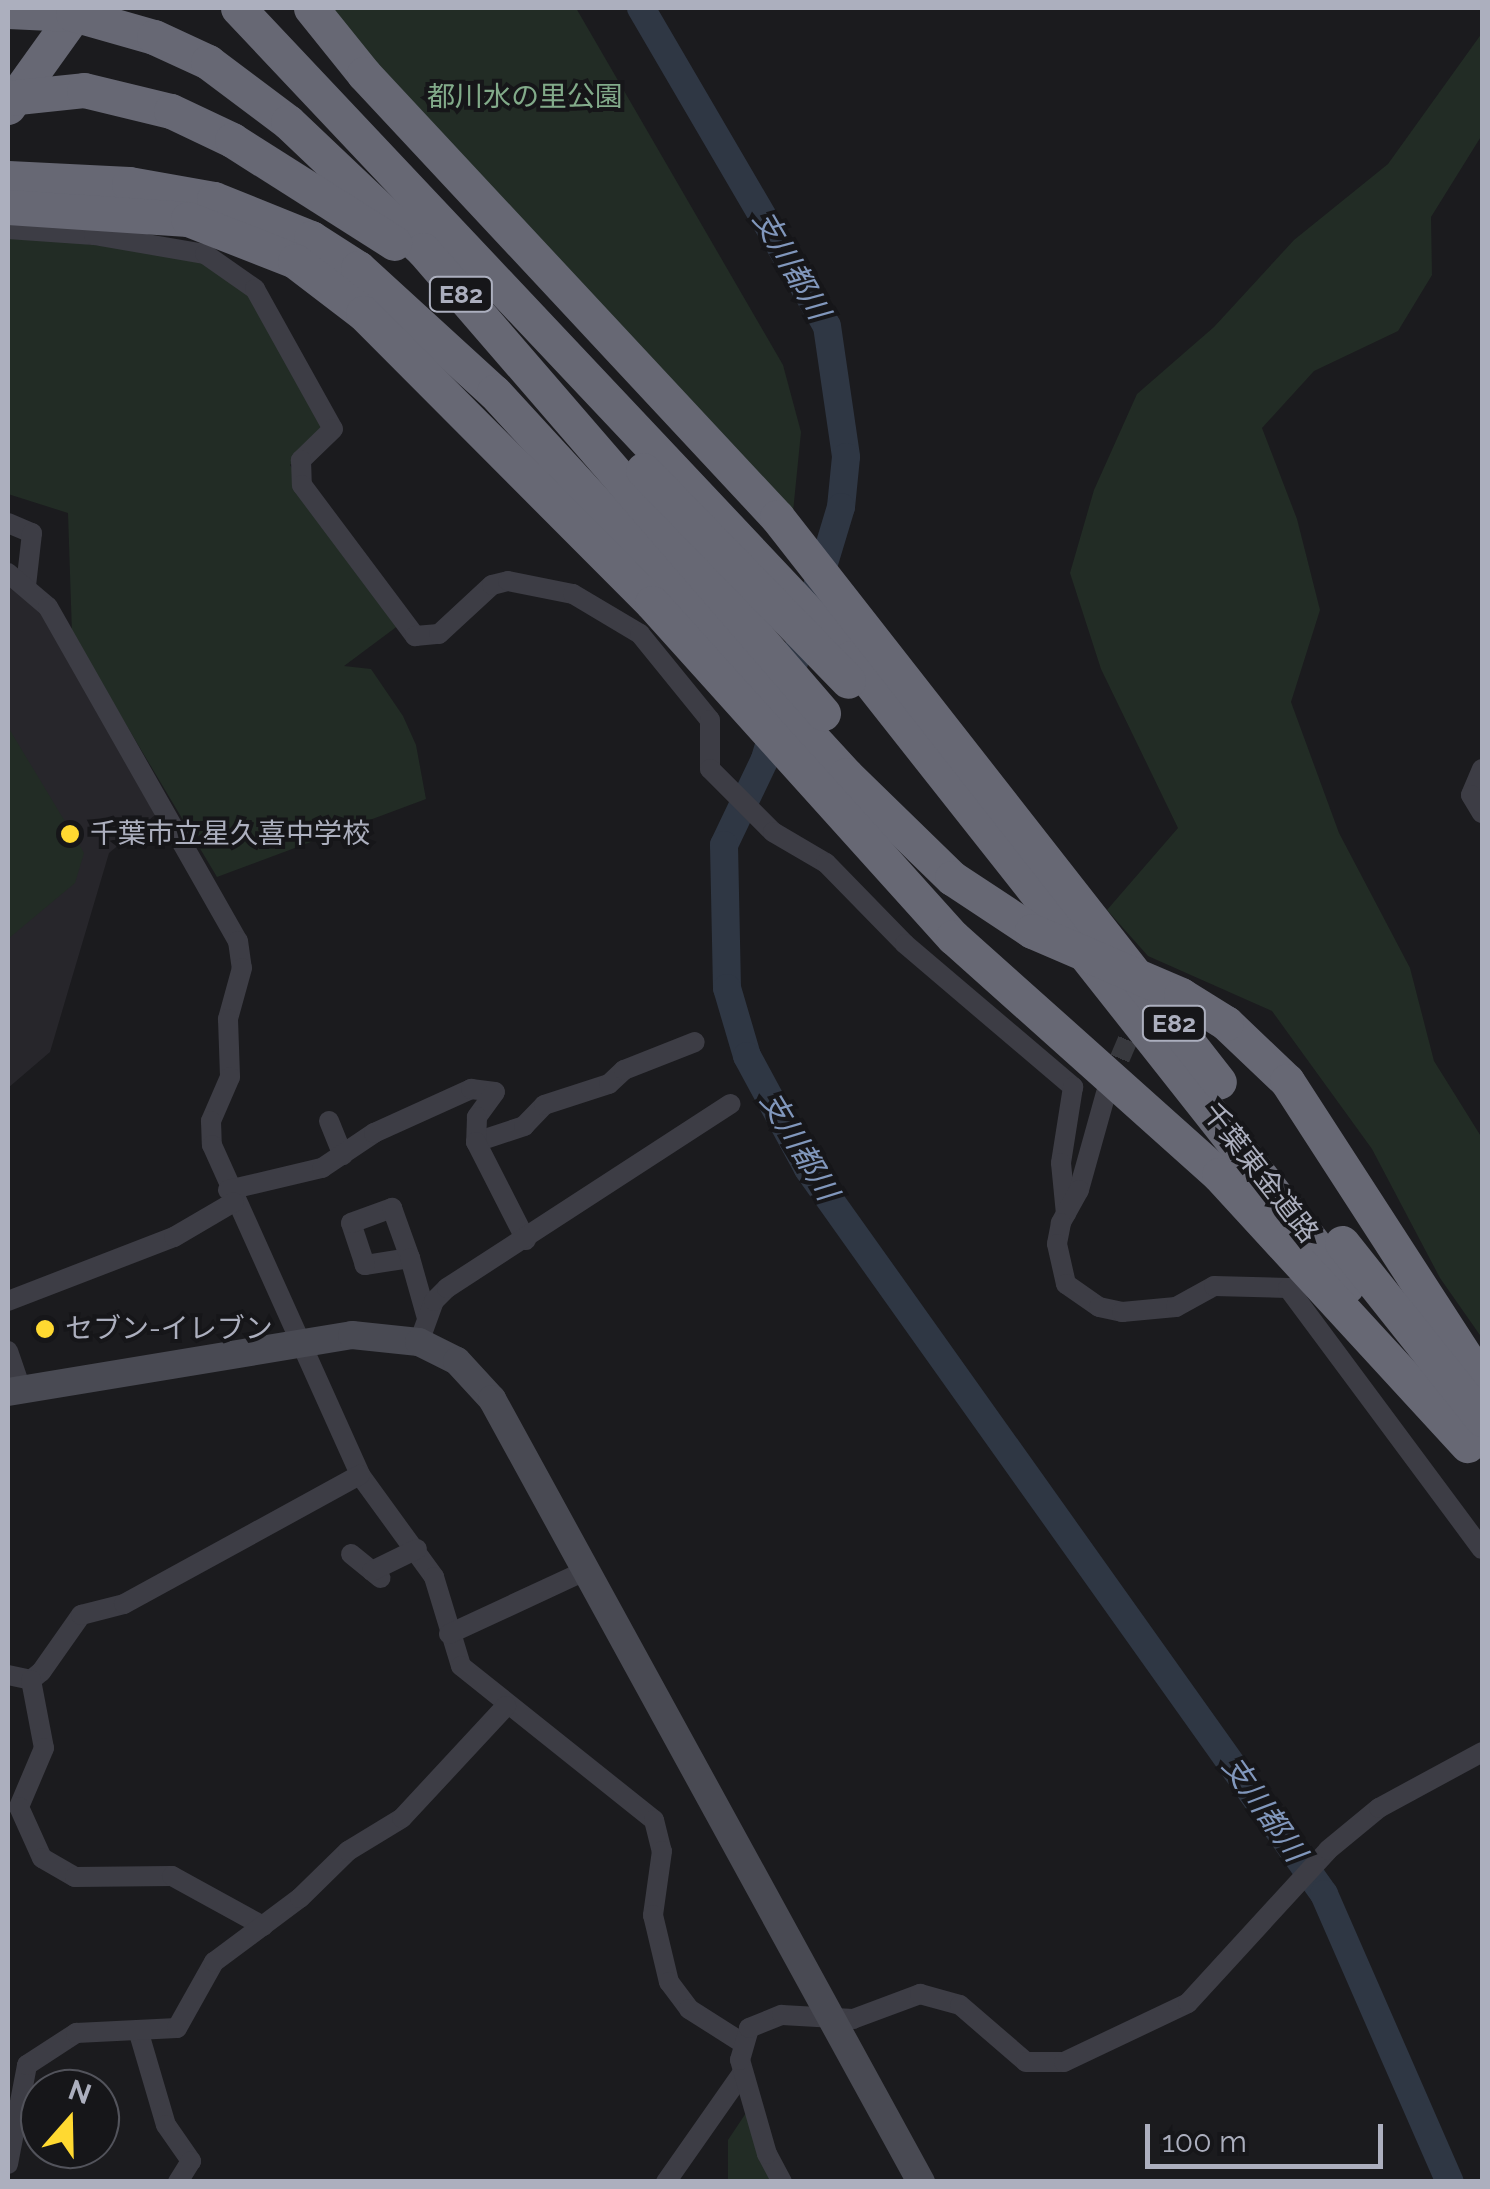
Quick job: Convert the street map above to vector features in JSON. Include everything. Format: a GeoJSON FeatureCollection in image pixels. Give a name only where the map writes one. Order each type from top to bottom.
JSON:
{"type":"FeatureCollection","features":[{"type":"Feature","properties":{"kind":"highway"},"geometry":{"type":"LineString","coordinates":[[8,72],[52,8]]}},
{"type":"Feature","properties":{"kind":"highway"},"geometry":{"type":"LineString","coordinates":[[8,107],[79,8]]}},
{"type":"Feature","properties":{"kind":"highway","name":"E82"},"geometry":{"type":"LineString","coordinates":[[238,8],[407,192],[855,655],[1477,1443]]}},
{"type":"Feature","properties":{"kind":"highway","name":"E82"},"geometry":{"type":"LineString","coordinates":[[311,8],[433,146],[777,517],[855,655]]}},
{"type":"Feature","properties":{"kind":"highway","name":"E82"},"geometry":{"type":"LineString","coordinates":[[8,11],[94,18],[186,50],[244,86],[348,174],[663,526],[823,713],[952,878],[1032,932],[1181,994],[1226,1023],[1287,1081],[1482,1382]]}},
{"type":"Feature","properties":{"kind":"highway","name":"E82"},"geometry":{"type":"LineString","coordinates":[[8,98],[84,90],[170,111],[232,140],[395,244],[855,655]]}},
{"type":"Feature","properties":{"kind":"highway"},"geometry":{"type":"LineString","coordinates":[[8,178],[129,184],[214,198],[336,254],[388,292],[494,392],[717,651],[814,784],[953,936],[1219,1174],[1477,1443]]}},
{"type":"Feature","properties":{"kind":"highway"},"geometry":{"type":"LineString","coordinates":[[8,206],[160,214],[215,227],[295,261],[397,343],[952,878]]}},
{"type":"Feature","properties":{"kind":"highway","name":"千葉東金道路"},"geometry":{"type":"LineString","coordinates":[[855,655],[998,858],[1031,885],[1477,1443]]}},
{"type":"Feature","properties":{"kind":"street"},"geometry":{"type":"LineString","coordinates":[[8,229],[156,242],[206,254],[238,272],[254,289],[334,429],[301,460],[302,485],[410,631],[423,638],[439,634],[498,582],[573,594],[640,634],[702,706],[713,738],[710,770],[773,832],[826,863],[905,944],[1073,1087],[1060,1163],[1066,1214]]}},
{"type":"Feature","properties":{"kind":"street"},"geometry":{"type":"LineString","coordinates":[[8,523],[32,533],[26,586]]}},
{"type":"Feature","properties":{"kind":"street"},"geometry":{"type":"LineString","coordinates":[[8,572],[48,607],[238,941],[242,968],[228,1019],[230,1077],[210,1132],[231,1196],[360,1475],[434,1576],[461,1666],[506,1706],[538,1724],[654,1820],[662,1850],[653,1915],[669,1982],[689,2010],[741,2042]]}},
{"type":"Feature","properties":{"kind":"street"},"geometry":{"type":"LineString","coordinates":[[1482,769],[1471,795],[1482,813]]}},
{"type":"Feature","properties":{"kind":"street"},"geometry":{"type":"LineString","coordinates":[[476,1142],[524,1126],[544,1105],[610,1084],[624,1070],[695,1042]]}},
{"type":"Feature","properties":{"kind":"street"},"geometry":{"type":"LineString","coordinates":[[8,1301],[174,1237],[231,1196],[295,1176],[343,1155],[374,1132],[470,1089],[495,1092],[478,1116],[476,1142],[526,1240]]}},
{"type":"Feature","properties":{"kind":"street"},"geometry":{"type":"LineString","coordinates":[[1106,1093],[1057,1244],[1066,1284],[1098,1308],[1164,1310],[1214,1286],[1288,1288],[1482,1549]]}},
{"type":"Feature","properties":{"kind":"street"},"geometry":{"type":"LineString","coordinates":[[423,1330],[447,1288],[730,1104]]}},
{"type":"Feature","properties":{"kind":"street"},"geometry":{"type":"LineString","coordinates":[[329,1120],[343,1155]]}},
{"type":"Feature","properties":{"kind":"street"},"geometry":{"type":"LineString","coordinates":[[410,1258],[423,1330],[492,1399],[921,2182]]}},
{"type":"Feature","properties":{"kind":"street"},"geometry":{"type":"LineString","coordinates":[[8,1351],[14,1390],[300,1344],[423,1330]]}},
{"type":"Feature","properties":{"kind":"street"},"geometry":{"type":"LineString","coordinates":[[263,1926],[172,1876],[75,1877],[42,1858],[18,1807],[44,1748],[31,1680],[81,1615],[124,1604],[360,1475]]}},
{"type":"Feature","properties":{"kind":"street"},"geometry":{"type":"LineString","coordinates":[[351,1554],[377,1574],[417,1549]]}},
{"type":"Feature","properties":{"kind":"street"},"geometry":{"type":"LineString","coordinates":[[450,1634],[587,1570]]}},
{"type":"Feature","properties":{"kind":"street"},"geometry":{"type":"LineString","coordinates":[[8,1676],[31,1680]]}},
{"type":"Feature","properties":{"kind":"street"},"geometry":{"type":"LineString","coordinates":[[8,2150],[26,2065],[76,2034],[177,2028],[214,1962],[263,1926],[348,1852],[402,1818],[506,1706]]}},
{"type":"Feature","properties":{"kind":"street"},"geometry":{"type":"LineString","coordinates":[[782,2182],[767,2154],[743,2072],[741,2042],[766,2018],[832,2021],[920,1994],[940,1997],[1026,2062],[1064,2062],[1188,2004],[1328,1850],[1378,1808],[1482,1752]]}},
{"type":"Feature","properties":{"kind":"street"},"geometry":{"type":"LineString","coordinates":[[138,2030],[166,2125],[191,2162],[178,2182]]}},
{"type":"Feature","properties":{"kind":"street"},"geometry":{"type":"LineString","coordinates":[[666,2182],[743,2072]]}},
{"type":"Feature","properties":{"kind":"shaded area","name":"千葉市立星久喜中学校"},"geometry":{"type":"Polygon","coordinates":[[[8,581],[40,607],[155,815],[109,853],[50,1052],[8,1088],[8,581]]]}},
{"type":"Feature","properties":{"kind":"green space","name":"都川水の里公園"},"geometry":{"type":"Polygon","coordinates":[[[326,8],[576,8],[783,365],[801,432],[793,512],[326,8]]]}},
{"type":"Feature","properties":{"kind":"green space"},"geometry":{"type":"Polygon","coordinates":[[[1482,33],[1482,135],[1431,217],[1432,275],[1398,331],[1314,371],[1262,428],[1297,519],[1320,610],[1291,702],[1339,833],[1410,968],[1434,1061],[1482,1138],[1482,1338],[1440,1278],[1372,1149],[1272,1011],[1148,956],[1107,910],[1178,828],[1101,669],[1070,573],[1094,490],[1137,394],[1214,327],[1294,240],[1388,164],[1482,33]]]}},
{"type":"Feature","properties":{"kind":"green space"},"geometry":{"type":"Polygon","coordinates":[[[8,235],[198,257],[250,297],[321,427],[290,465],[399,625],[344,666],[371,669],[403,716],[416,745],[426,799],[217,877],[72,634],[68,513],[8,494],[8,235]]]}},
{"type":"Feature","properties":{"kind":"green space"},"geometry":{"type":"Polygon","coordinates":[[[8,727],[84,853],[75,883],[8,939],[8,727]]]}},
{"type":"Feature","properties":{"kind":"green space"},"geometry":{"type":"Polygon","coordinates":[[[746,2113],[771,2181],[728,2181],[728,2140],[746,2113]]]}},
{"type":"Feature","properties":{"kind":"waterway","name":"支川都川"},"geometry":{"type":"LineString","coordinates":[[641,8],[827,326],[846,457],[841,507],[765,759],[724,845],[727,988],[747,1056],[808,1169],[1324,1894],[1450,2182]]}},
{"type":"Feature","properties":{"kind":"tunnel"},"geometry":{"type":"LineString","coordinates":[[1108,1086],[1138,1016]]}},
{"type":"Feature","properties":{"kind":"place","name":"千葉市立星久喜中学校"},"geometry":{"type":"Point","coordinates":[70,834]}},
{"type":"Feature","properties":{"kind":"place","name":"セブン-イレブン"},"geometry":{"type":"Point","coordinates":[45,1329]}}]}
